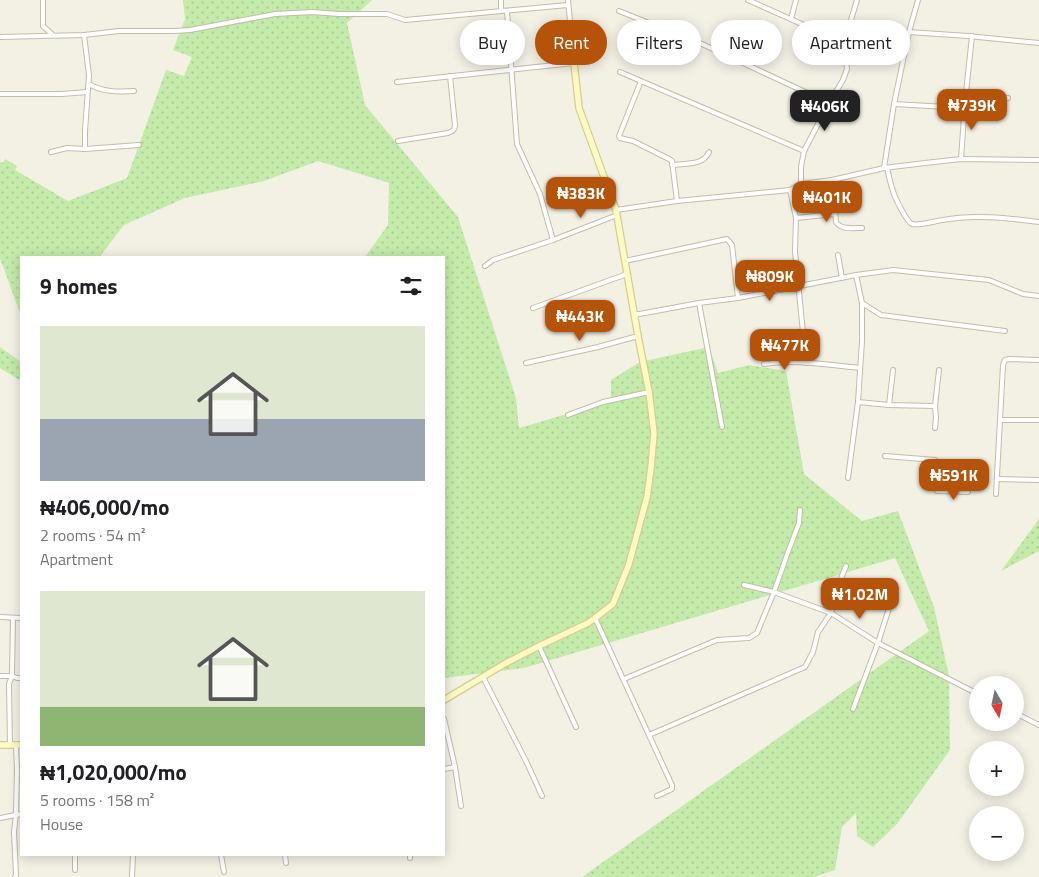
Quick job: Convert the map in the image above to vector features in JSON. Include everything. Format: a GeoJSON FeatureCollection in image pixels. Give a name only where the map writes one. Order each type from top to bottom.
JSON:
{"type":"FeatureCollection","features":[{"type":"Feature","properties":{"kind":"street"},"geometry":{"type":"LineString","coordinates":[[38,36],[43,26],[42,0]]}},
{"type":"Feature","properties":{"kind":"street"},"geometry":{"type":"LineString","coordinates":[[501,0],[501,11]]}},
{"type":"Feature","properties":{"kind":"street"},"geometry":{"type":"LineString","coordinates":[[568,0],[570,20]]}},
{"type":"Feature","properties":{"kind":"street"},"geometry":{"type":"LineString","coordinates":[[748,0],[791,19],[796,0]]}},
{"type":"Feature","properties":{"kind":"street"},"geometry":{"type":"LineString","coordinates":[[851,20],[857,0]]}},
{"type":"Feature","properties":{"kind":"street"},"geometry":{"type":"LineString","coordinates":[[910,28],[918,0]]}},
{"type":"Feature","properties":{"kind":"street"},"geometry":{"type":"LineString","coordinates":[[0,37],[182,30],[276,14],[312,12],[387,14],[406,20],[568,5]]}},
{"type":"Feature","properties":{"kind":"street"},"geometry":{"type":"LineString","coordinates":[[507,11],[517,144],[540,194],[553,240]]}},
{"type":"Feature","properties":{"kind":"street"},"geometry":{"type":"LineString","coordinates":[[619,11],[702,44],[829,103]]}},
{"type":"Feature","properties":{"kind":"street"},"geometry":{"type":"LineString","coordinates":[[43,26],[53,35]]}},
{"type":"Feature","properties":{"kind":"street"},"geometry":{"type":"LineString","coordinates":[[910,32],[1039,42]]}},
{"type":"Feature","properties":{"kind":"street"},"geometry":{"type":"LineString","coordinates":[[84,35],[88,62],[85,149]]}},
{"type":"Feature","properties":{"kind":"street"},"geometry":{"type":"LineString","coordinates":[[961,159],[964,108],[972,36]]}},
{"type":"Feature","properties":{"kind":"street"},"geometry":{"type":"LineString","coordinates":[[397,82],[556,65]]}},
{"type":"Feature","properties":{"kind":"street"},"geometry":{"type":"LineString","coordinates":[[445,699],[506,663],[596,618],[613,604],[629,564],[647,497],[654,433],[649,392],[616,212],[579,108],[574,65]]}},
{"type":"Feature","properties":{"kind":"street"},"geometry":{"type":"LineString","coordinates":[[801,184],[801,167],[804,151],[843,80],[847,65]]}},
{"type":"Feature","properties":{"kind":"street"},"geometry":{"type":"LineString","coordinates":[[902,65],[894,104],[885,168],[894,196],[909,221],[913,224],[920,224],[954,218],[978,217],[1039,222]]}},
{"type":"Feature","properties":{"kind":"street"},"geometry":{"type":"LineString","coordinates":[[620,72],[804,151]]}},
{"type":"Feature","properties":{"kind":"street"},"geometry":{"type":"LineString","coordinates":[[398,141],[453,131],[455,128],[450,76]]}},
{"type":"Feature","properties":{"kind":"street"},"geometry":{"type":"LineString","coordinates":[[641,82],[619,136],[672,161],[677,201]]}},
{"type":"Feature","properties":{"kind":"street"},"geometry":{"type":"LineString","coordinates":[[88,84],[96,88],[117,92],[134,91]]}},
{"type":"Feature","properties":{"kind":"street"},"geometry":{"type":"LineString","coordinates":[[0,94],[87,92]]}},
{"type":"Feature","properties":{"kind":"street"},"geometry":{"type":"LineString","coordinates":[[965,102],[1008,98]]}},
{"type":"Feature","properties":{"kind":"street"},"geometry":{"type":"LineString","coordinates":[[894,104],[964,108]]}},
{"type":"Feature","properties":{"kind":"street"},"geometry":{"type":"LineString","coordinates":[[51,152],[67,148],[85,149],[139,145]]}},
{"type":"Feature","properties":{"kind":"street"},"geometry":{"type":"LineString","coordinates":[[672,165],[701,161],[707,157],[709,152]]}},
{"type":"Feature","properties":{"kind":"street"},"geometry":{"type":"LineString","coordinates":[[485,266],[493,260],[553,240],[616,212],[677,201],[790,190],[801,184],[832,180],[885,168],[961,159],[1039,160]]}},
{"type":"Feature","properties":{"kind":"street"},"geometry":{"type":"LineString","coordinates":[[832,180],[836,222],[844,228],[862,228]]}},
{"type":"Feature","properties":{"kind":"street"},"geometry":{"type":"LineString","coordinates":[[790,190],[796,218],[795,251],[806,363]]}},
{"type":"Feature","properties":{"kind":"street"},"geometry":{"type":"LineString","coordinates":[[796,218],[835,214]]}},
{"type":"Feature","properties":{"kind":"street"},"geometry":{"type":"LineString","coordinates":[[625,261],[727,239],[732,245],[738,298]]}},
{"type":"Feature","properties":{"kind":"street"},"geometry":{"type":"LineString","coordinates":[[838,255],[842,278]]}},
{"type":"Feature","properties":{"kind":"street"},"geometry":{"type":"LineString","coordinates":[[634,315],[893,270],[989,280],[1023,294],[1039,296]]}},
{"type":"Feature","properties":{"kind":"street"},"geometry":{"type":"LineString","coordinates":[[533,308],[627,274]]}},
{"type":"Feature","properties":{"kind":"street"},"geometry":{"type":"LineString","coordinates":[[848,478],[858,402],[862,342],[862,303],[856,275]]}},
{"type":"Feature","properties":{"kind":"street"},"geometry":{"type":"LineString","coordinates":[[699,303],[722,427]]}},
{"type":"Feature","properties":{"kind":"street"},"geometry":{"type":"LineString","coordinates":[[862,303],[882,315],[1005,331]]}},
{"type":"Feature","properties":{"kind":"street"},"geometry":{"type":"LineString","coordinates":[[526,363],[638,336]]}},
{"type":"Feature","properties":{"kind":"street"},"geometry":{"type":"LineString","coordinates":[[996,494],[1003,365],[1005,360],[1009,359],[1039,360]]}},
{"type":"Feature","properties":{"kind":"street"},"geometry":{"type":"LineString","coordinates":[[764,364],[794,361],[860,368]]}},
{"type":"Feature","properties":{"kind":"street"},"geometry":{"type":"LineString","coordinates":[[889,405],[893,370]]}},
{"type":"Feature","properties":{"kind":"street"},"geometry":{"type":"LineString","coordinates":[[935,428],[935,406],[939,370]]}},
{"type":"Feature","properties":{"kind":"street"},"geometry":{"type":"LineString","coordinates":[[568,415],[603,402],[649,392]]}},
{"type":"Feature","properties":{"kind":"street"},"geometry":{"type":"LineString","coordinates":[[858,402],[935,406]]}},
{"type":"Feature","properties":{"kind":"street"},"geometry":{"type":"LineString","coordinates":[[1000,420],[1039,420]]}},
{"type":"Feature","properties":{"kind":"street"},"geometry":{"type":"LineString","coordinates":[[886,456],[935,460],[937,491],[968,492]]}},
{"type":"Feature","properties":{"kind":"street"},"geometry":{"type":"LineString","coordinates":[[998,479],[1039,480]]}},
{"type":"Feature","properties":{"kind":"street"},"geometry":{"type":"LineString","coordinates":[[624,679],[717,640],[745,638],[757,633],[799,523],[800,510]]}},
{"type":"Feature","properties":{"kind":"street"},"geometry":{"type":"LineString","coordinates":[[649,735],[805,667],[813,652],[818,632],[831,613],[836,591],[846,566]]}},
{"type":"Feature","properties":{"kind":"street"},"geometry":{"type":"LineString","coordinates":[[744,585],[774,592],[831,613],[878,644],[969,690]]}},
{"type":"Feature","properties":{"kind":"street"},"geometry":{"type":"LineString","coordinates":[[853,710],[878,644],[890,605]]}},
{"type":"Feature","properties":{"kind":"street"},"geometry":{"type":"LineString","coordinates":[[0,617],[20,618]]}},
{"type":"Feature","properties":{"kind":"street"},"geometry":{"type":"LineString","coordinates":[[13,618],[12,676],[9,684],[16,745],[19,814],[14,832],[15,877]]}},
{"type":"Feature","properties":{"kind":"street"},"geometry":{"type":"LineString","coordinates":[[596,618],[672,787],[672,790],[657,796]]}},
{"type":"Feature","properties":{"kind":"street"},"geometry":{"type":"LineString","coordinates":[[539,646],[576,727]]}},
{"type":"Feature","properties":{"kind":"street"},"geometry":{"type":"LineString","coordinates":[[0,676],[20,678]]}},
{"type":"Feature","properties":{"kind":"street"},"geometry":{"type":"LineString","coordinates":[[483,677],[542,796]]}},
{"type":"Feature","properties":{"kind":"street"},"geometry":{"type":"LineString","coordinates":[[1024,718],[1039,725]]}},
{"type":"Feature","properties":{"kind":"street"},"geometry":{"type":"LineString","coordinates":[[445,723],[455,767],[461,806]]}},
{"type":"Feature","properties":{"kind":"street"},"geometry":{"type":"LineString","coordinates":[[0,745],[16,745]]}},
{"type":"Feature","properties":{"kind":"street"},"geometry":{"type":"LineString","coordinates":[[445,769],[455,767]]}},
{"type":"Feature","properties":{"kind":"street"},"geometry":{"type":"LineString","coordinates":[[0,818],[19,814]]}},
{"type":"Feature","properties":{"kind":"street"},"geometry":{"type":"LineString","coordinates":[[75,856],[75,870]]}},
{"type":"Feature","properties":{"kind":"street"},"geometry":{"type":"LineString","coordinates":[[132,877],[133,856]]}},
{"type":"Feature","properties":{"kind":"street"},"geometry":{"type":"LineString","coordinates":[[221,856],[224,872]]}},
{"type":"Feature","properties":{"kind":"street"},"geometry":{"type":"LineString","coordinates":[[285,856],[286,863]]}},
{"type":"Feature","properties":{"kind":"green space"},"geometry":{"type":"Polygon","coordinates":[[[183,0],[372,0],[347,23],[365,105],[458,217],[516,398],[519,428],[611,401],[611,380],[640,362],[709,347],[718,373],[749,365],[786,371],[804,474],[862,521],[898,511],[934,607],[949,676],[950,750],[897,824],[873,847],[857,836],[856,813],[842,827],[835,870],[814,877],[582,877],[929,631],[895,558],[524,668],[445,678],[445,256],[366,256],[388,225],[389,183],[318,161],[264,181],[185,198],[124,225],[101,256],[20,256],[20,313],[0,258],[0,162],[3,163],[5,159],[17,166],[15,170],[68,201],[127,178],[166,70],[184,76],[192,57],[173,50],[185,19],[183,0]]]}},
{"type":"Feature","properties":{"kind":"green space"},"geometry":{"type":"Polygon","coordinates":[[[0,347],[20,361],[20,380],[0,368],[0,347]]]}},
{"type":"Feature","properties":{"kind":"green space"},"geometry":{"type":"Polygon","coordinates":[[[1039,519],[1039,551],[1001,571],[1039,519]]]}}]}
